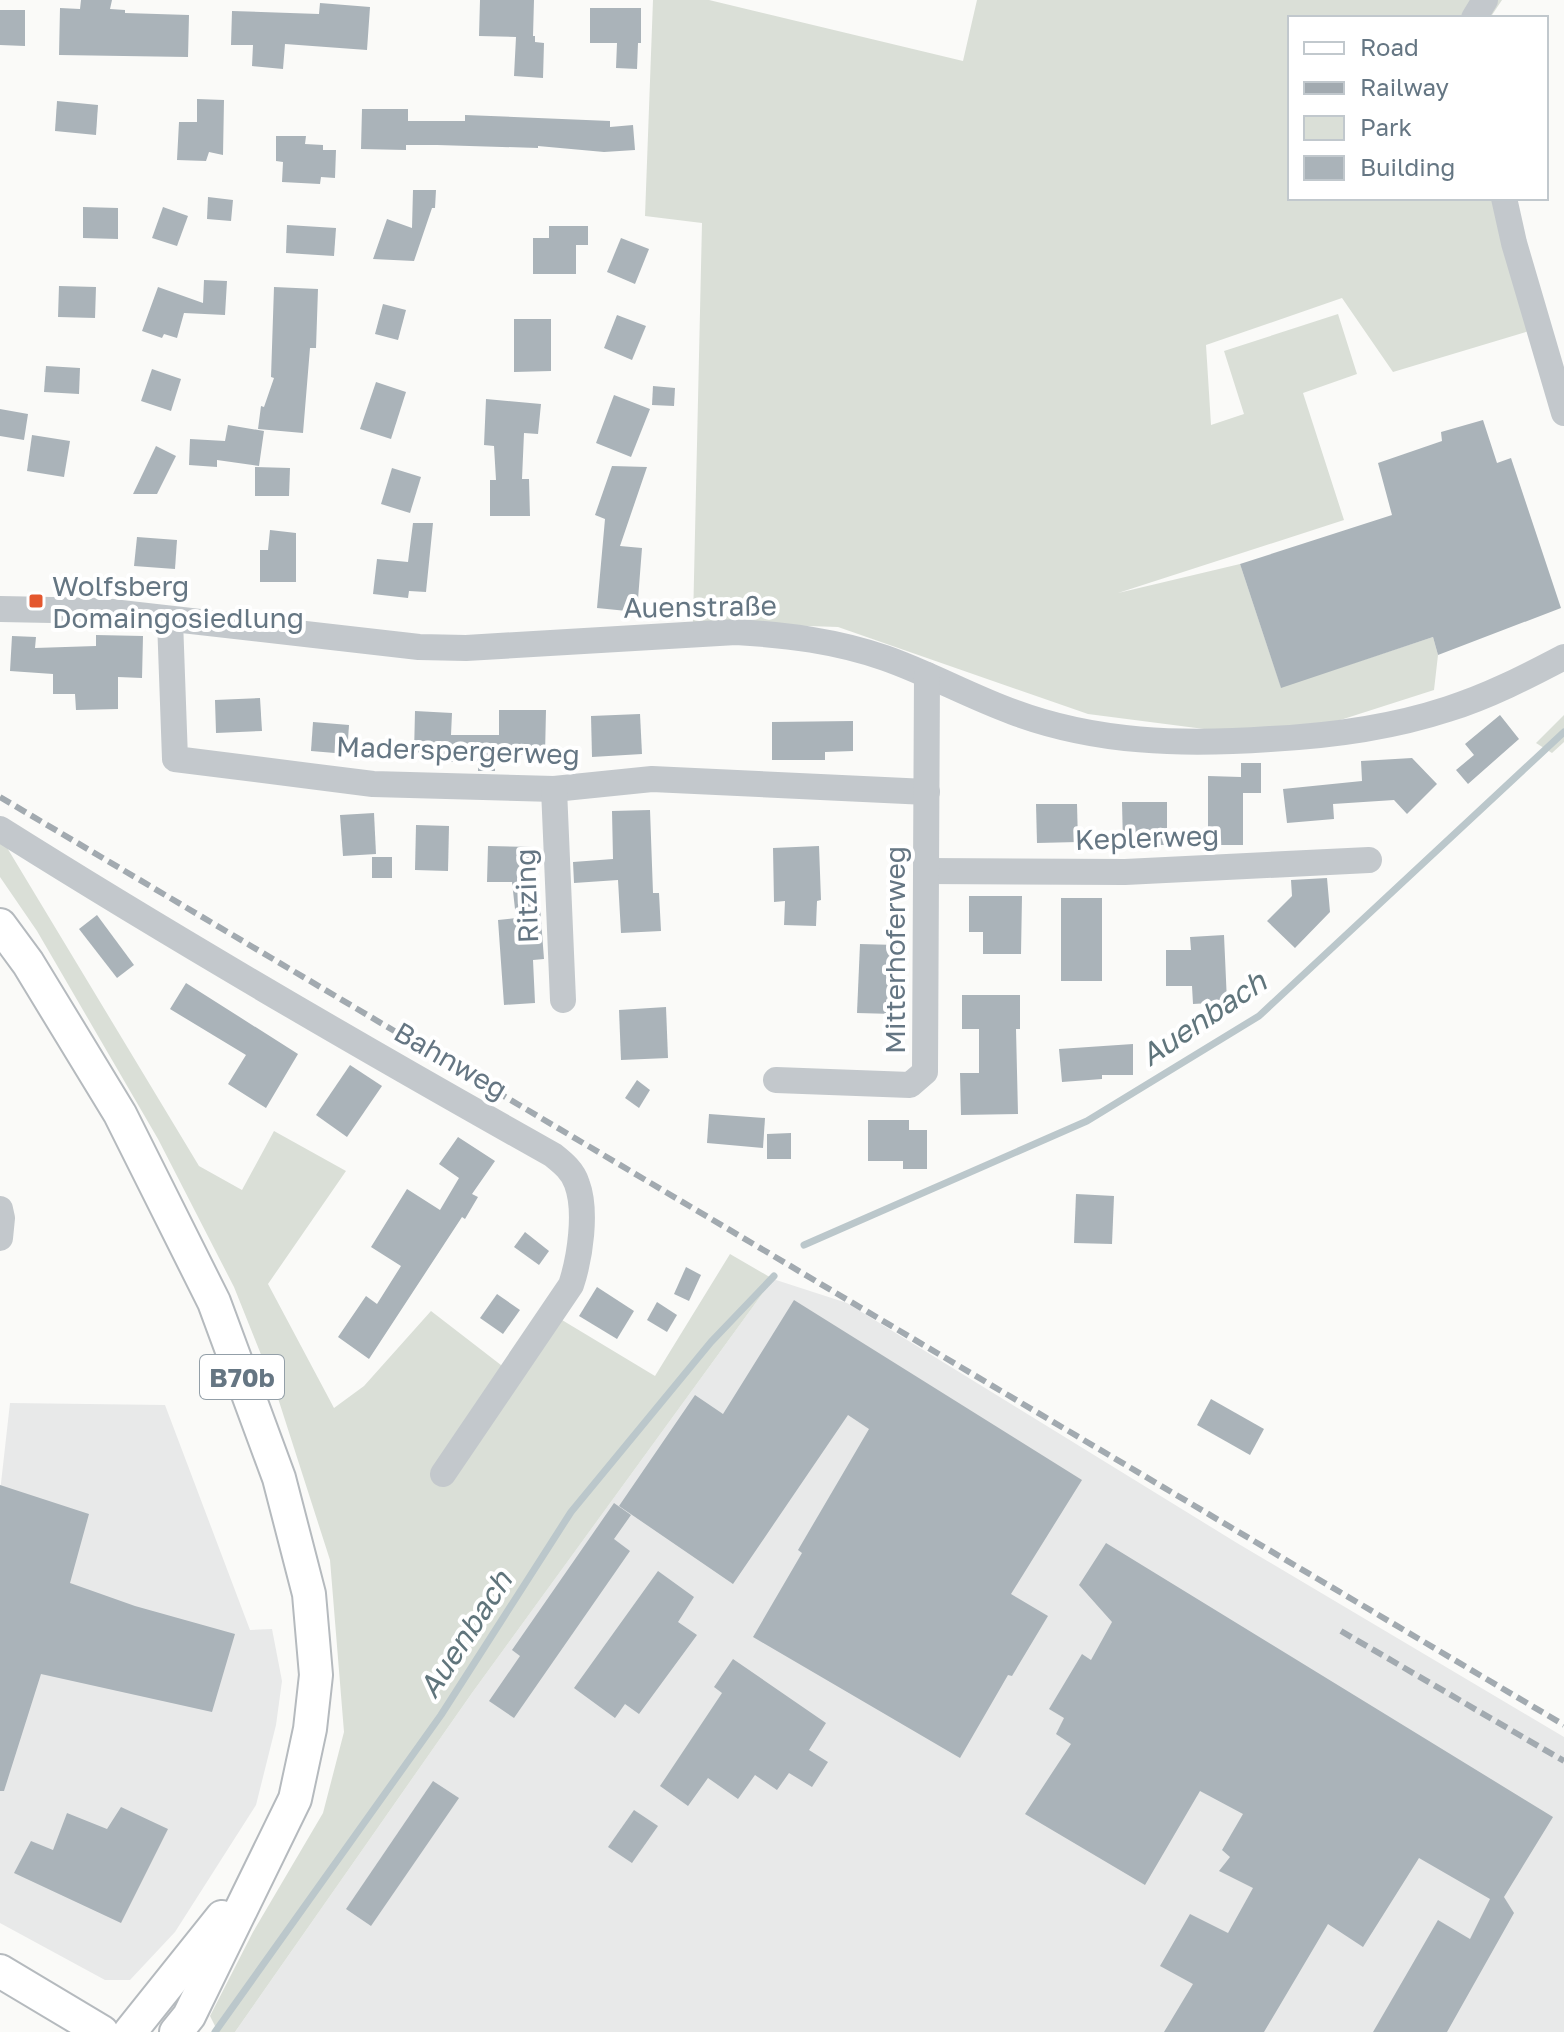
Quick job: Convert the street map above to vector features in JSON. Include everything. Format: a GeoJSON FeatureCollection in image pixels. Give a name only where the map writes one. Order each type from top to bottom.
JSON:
{"type":"FeatureCollection","features":[{"type":"Feature","properties":{"kind":"main road","name":"B70b"},"geometry":{"type":"LineString","coordinates":[[0,925],[28,963],[120,1114],[214,1302],[279,1478],[309,1594],[316,1675],[310,1729],[295,1799],[186,2027]]}},
{"type":"Feature","properties":{"kind":"main road","name":"B70b"},"geometry":{"type":"LineString","coordinates":[[130,2032],[259,1871]]}},
{"type":"Feature","properties":{"kind":"main road"},"geometry":{"type":"LineString","coordinates":[[0,1971],[102,2032]]}},
{"type":"Feature","properties":{"kind":"street"},"geometry":{"type":"LineString","coordinates":[[1504,200],[1564,413]]}},
{"type":"Feature","properties":{"kind":"street","name":"Auenstraße"},"geometry":{"type":"LineString","coordinates":[[0,609],[103,611],[419,647],[466,648],[736,632],[780,634],[850,647],[927,675],[1013,712],[1059,726],[1104,736],[1155,742],[1216,743],[1340,734],[1393,725],[1489,694],[1564,657]]}},
{"type":"Feature","properties":{"kind":"street","name":"Maderspergerweg"},"geometry":{"type":"LineString","coordinates":[[170,620],[175,759],[373,784],[554,789],[652,779],[927,792]]}},
{"type":"Feature","properties":{"kind":"street","name":"Mitterhoferweg"},"geometry":{"type":"LineString","coordinates":[[776,1080],[910,1085],[925,1072],[927,675]]}},
{"type":"Feature","properties":{"kind":"street","name":"Ritzing"},"geometry":{"type":"LineString","coordinates":[[554,789],[563,1000]]}},
{"type":"Feature","properties":{"kind":"street","name":"Bahnweg"},"geometry":{"type":"LineString","coordinates":[[0,829],[121,905],[420,1081],[553,1155],[569,1169],[578,1185],[581,1206],[579,1260],[571,1285],[443,1474]]}},
{"type":"Feature","properties":{"kind":"street","name":"Keplerweg"},"geometry":{"type":"LineString","coordinates":[[926,871],[1125,872],[1369,860]]}},
{"type":"Feature","properties":{"kind":"street"},"geometry":{"type":"LineString","coordinates":[[0,1209],[0,1238]]}},
{"type":"Feature","properties":{"kind":"shaded area"},"geometry":{"type":"Polygon","coordinates":[[[773,1279],[847,1303],[1237,1543],[1564,1737],[1564,2032],[235,2032],[472,1693],[773,1279]]]}},
{"type":"Feature","properties":{"kind":"shaded area"},"geometry":{"type":"Polygon","coordinates":[[[10,1403],[165,1405],[250,1630],[272,1629],[282,1681],[276,1725],[256,1805],[175,1932],[130,1980],[105,1980],[0,1923],[0,1492],[10,1403]]]}},
{"type":"Feature","properties":{"kind":"green space"},"geometry":{"type":"Polygon","coordinates":[[[653,0],[709,0],[963,61],[977,0],[1502,0],[1491,16],[1288,16],[1288,200],[1508,200],[1539,328],[1393,372],[1342,298],[1206,345],[1211,425],[1244,414],[1224,351],[1338,314],[1357,374],[1303,393],[1344,520],[1118,593],[1240,564],[1281,687],[1433,637],[1438,655],[1434,690],[1281,739],[1088,714],[838,627],[693,622],[702,223],[645,216],[653,0]]]}},
{"type":"Feature","properties":{"kind":"green space"},"geometry":{"type":"Polygon","coordinates":[[[1564,715],[1564,742],[1552,753],[1536,743],[1564,715]]]}},
{"type":"Feature","properties":{"kind":"green space"},"geometry":{"type":"Polygon","coordinates":[[[0,836],[199,1166],[242,1190],[274,1131],[346,1171],[268,1284],[334,1408],[364,1386],[431,1311],[519,1379],[562,1320],[655,1376],[730,1254],[773,1279],[472,1693],[235,2032],[218,2032],[210,2016],[253,1932],[323,1813],[344,1732],[330,1560],[276,1392],[234,1287],[158,1139],[37,931],[0,877],[0,836]]]}},
{"type":"Feature","properties":{"kind":"building"},"geometry":{"type":"Polygon","coordinates":[[[81,0],[112,0],[110,9],[125,10],[125,13],[189,15],[188,57],[59,55],[60,8],[80,9],[81,0]]]}},
{"type":"Feature","properties":{"kind":"building"},"geometry":{"type":"Polygon","coordinates":[[[480,0],[534,0],[533,36],[535,42],[544,43],[543,78],[514,76],[516,37],[479,36],[480,0]]]}},
{"type":"Feature","properties":{"kind":"building"},"geometry":{"type":"Polygon","coordinates":[[[320,3],[370,7],[367,50],[285,44],[283,69],[252,66],[253,45],[231,45],[232,11],[319,14],[320,3]]]}},
{"type":"Feature","properties":{"kind":"building"},"geometry":{"type":"Polygon","coordinates":[[[590,8],[641,8],[637,69],[616,68],[617,43],[590,43],[590,8]]]}},
{"type":"Feature","properties":{"kind":"building"},"geometry":{"type":"Polygon","coordinates":[[[0,10],[25,10],[25,46],[0,45],[0,10]]]}},
{"type":"Feature","properties":{"kind":"building"},"geometry":{"type":"Polygon","coordinates":[[[197,99],[224,100],[223,155],[209,152],[206,161],[177,160],[179,122],[197,122],[197,99]]]}},
{"type":"Feature","properties":{"kind":"building"},"geometry":{"type":"Polygon","coordinates":[[[57,101],[98,105],[96,135],[55,131],[57,101]]]}},
{"type":"Feature","properties":{"kind":"building"},"geometry":{"type":"Polygon","coordinates":[[[362,109],[408,109],[408,121],[465,121],[465,115],[610,121],[610,127],[633,125],[635,150],[604,152],[538,146],[437,145],[406,145],[406,150],[361,149],[362,109]]]}},
{"type":"Feature","properties":{"kind":"building"},"geometry":{"type":"Polygon","coordinates":[[[276,136],[306,136],[305,144],[323,145],[323,150],[336,150],[335,178],[321,177],[320,184],[282,182],[283,162],[276,161],[276,136]]]}},
{"type":"Feature","properties":{"kind":"building"},"geometry":{"type":"Polygon","coordinates":[[[413,190],[436,190],[435,208],[432,208],[414,261],[373,259],[387,219],[412,228],[413,190]]]}},
{"type":"Feature","properties":{"kind":"building"},"geometry":{"type":"Polygon","coordinates":[[[208,197],[233,200],[231,221],[207,219],[208,197]]]}},
{"type":"Feature","properties":{"kind":"building"},"geometry":{"type":"Polygon","coordinates":[[[83,207],[118,208],[118,239],[83,238],[83,207]]]}},
{"type":"Feature","properties":{"kind":"building"},"geometry":{"type":"Polygon","coordinates":[[[163,207],[188,216],[177,246],[152,238],[163,207]]]}},
{"type":"Feature","properties":{"kind":"building"},"geometry":{"type":"Polygon","coordinates":[[[287,225],[336,228],[334,256],[286,253],[287,225]]]}},
{"type":"Feature","properties":{"kind":"building"},"geometry":{"type":"Polygon","coordinates":[[[549,226],[588,226],[588,245],[576,245],[576,274],[533,274],[533,238],[549,238],[549,226]]]}},
{"type":"Feature","properties":{"kind":"building"},"geometry":{"type":"Polygon","coordinates":[[[621,238],[649,249],[635,284],[607,272],[621,238]]]}},
{"type":"Feature","properties":{"kind":"building"},"geometry":{"type":"Polygon","coordinates":[[[204,280],[227,281],[225,315],[184,313],[177,338],[164,334],[162,338],[142,331],[158,287],[203,303],[204,280]]]}},
{"type":"Feature","properties":{"kind":"building"},"geometry":{"type":"Polygon","coordinates":[[[59,286],[96,287],[95,318],[58,317],[59,286]]]}},
{"type":"Feature","properties":{"kind":"building"},"geometry":{"type":"Polygon","coordinates":[[[274,287],[318,289],[316,348],[310,348],[303,433],[258,429],[261,406],[264,407],[274,378],[271,377],[274,287]]]}},
{"type":"Feature","properties":{"kind":"building"},"geometry":{"type":"Polygon","coordinates":[[[383,304],[406,310],[398,340],[375,334],[383,304]]]}},
{"type":"Feature","properties":{"kind":"building"},"geometry":{"type":"Polygon","coordinates":[[[617,315],[646,326],[632,360],[604,348],[617,315]]]}},
{"type":"Feature","properties":{"kind":"building"},"geometry":{"type":"Polygon","coordinates":[[[514,319],[551,319],[551,371],[514,372],[514,319]]]}},
{"type":"Feature","properties":{"kind":"building"},"geometry":{"type":"Polygon","coordinates":[[[46,366],[80,368],[79,394],[44,392],[46,366]]]}},
{"type":"Feature","properties":{"kind":"building"},"geometry":{"type":"Polygon","coordinates":[[[152,369],[181,379],[171,411],[141,401],[152,369]]]}},
{"type":"Feature","properties":{"kind":"building"},"geometry":{"type":"Polygon","coordinates":[[[376,382],[406,392],[391,439],[360,429],[376,382]]]}},
{"type":"Feature","properties":{"kind":"building"},"geometry":{"type":"Polygon","coordinates":[[[653,386],[675,388],[674,406],[652,405],[653,386]]]}},
{"type":"Feature","properties":{"kind":"building"},"geometry":{"type":"Polygon","coordinates":[[[614,395],[650,409],[631,457],[596,443],[614,395]]]}},
{"type":"Feature","properties":{"kind":"building"},"geometry":{"type":"Polygon","coordinates":[[[486,399],[541,404],[538,434],[524,433],[522,479],[529,479],[530,516],[490,516],[490,480],[496,480],[494,446],[484,445],[486,399]]]}},
{"type":"Feature","properties":{"kind":"building"},"geometry":{"type":"Polygon","coordinates":[[[0,409],[28,414],[24,440],[0,436],[0,409]]]}},
{"type":"Feature","properties":{"kind":"building"},"geometry":{"type":"Polygon","coordinates":[[[1483,420],[1497,463],[1511,458],[1561,608],[1438,655],[1433,637],[1281,688],[1240,564],[1392,515],[1378,463],[1442,441],[1441,432],[1483,420]]]}},
{"type":"Feature","properties":{"kind":"building"},"geometry":{"type":"Polygon","coordinates":[[[228,425],[264,431],[259,466],[217,460],[217,467],[189,465],[190,439],[225,441],[228,425]]]}},
{"type":"Feature","properties":{"kind":"building"},"geometry":{"type":"Polygon","coordinates":[[[32,435],[70,441],[64,477],[27,471],[32,435]]]}},
{"type":"Feature","properties":{"kind":"building"},"geometry":{"type":"Polygon","coordinates":[[[156,446],[176,456],[157,494],[133,494],[156,446]]]}},
{"type":"Feature","properties":{"kind":"building"},"geometry":{"type":"Polygon","coordinates":[[[612,466],[647,467],[620,546],[642,548],[637,612],[597,608],[605,519],[595,515],[612,466]]]}},
{"type":"Feature","properties":{"kind":"building"},"geometry":{"type":"Polygon","coordinates":[[[255,467],[290,468],[289,496],[255,496],[255,467]]]}},
{"type":"Feature","properties":{"kind":"building"},"geometry":{"type":"Polygon","coordinates":[[[392,468],[421,477],[410,513],[381,504],[392,468]]]}},
{"type":"Feature","properties":{"kind":"building"},"geometry":{"type":"Polygon","coordinates":[[[413,523],[433,523],[426,592],[409,591],[408,598],[373,594],[377,559],[408,562],[413,523]]]}},
{"type":"Feature","properties":{"kind":"building"},"geometry":{"type":"Polygon","coordinates":[[[270,530],[296,533],[296,582],[260,582],[260,550],[268,550],[270,530]]]}},
{"type":"Feature","properties":{"kind":"building"},"geometry":{"type":"Polygon","coordinates":[[[137,537],[177,540],[175,569],[134,566],[137,537]]]}},
{"type":"Feature","properties":{"kind":"building"},"geometry":{"type":"Polygon","coordinates":[[[96,635],[143,636],[142,678],[118,677],[118,709],[76,710],[75,694],[53,694],[53,674],[10,671],[12,636],[36,637],[35,648],[96,646],[96,635]]]}},
{"type":"Feature","properties":{"kind":"building"},"geometry":{"type":"Polygon","coordinates":[[[260,698],[262,731],[216,733],[215,700],[260,698]]]}},
{"type":"Feature","properties":{"kind":"building"},"geometry":{"type":"Polygon","coordinates":[[[499,710],[546,710],[545,755],[495,754],[495,771],[478,771],[478,762],[425,762],[425,755],[414,754],[415,711],[452,713],[451,735],[499,735],[499,710]]]}},
{"type":"Feature","properties":{"kind":"building"},"geometry":{"type":"Polygon","coordinates":[[[640,714],[642,754],[592,757],[591,716],[640,714]]]}},
{"type":"Feature","properties":{"kind":"building"},"geometry":{"type":"Polygon","coordinates":[[[1500,715],[1519,739],[1468,784],[1456,770],[1474,755],[1465,744],[1500,715]]]}},
{"type":"Feature","properties":{"kind":"building"},"geometry":{"type":"Polygon","coordinates":[[[853,721],[853,751],[825,752],[825,760],[772,760],[772,722],[853,721]]]}},
{"type":"Feature","properties":{"kind":"building"},"geometry":{"type":"Polygon","coordinates":[[[313,722],[349,725],[347,754],[311,751],[313,722]]]}},
{"type":"Feature","properties":{"kind":"building"},"geometry":{"type":"Polygon","coordinates":[[[1412,758],[1437,784],[1407,814],[1394,800],[1333,804],[1334,819],[1287,823],[1283,789],[1362,781],[1361,761],[1412,758]]]}},
{"type":"Feature","properties":{"kind":"building"},"geometry":{"type":"Polygon","coordinates":[[[1241,763],[1261,763],[1261,793],[1243,793],[1243,845],[1208,845],[1208,776],[1241,777],[1241,763]]]}},
{"type":"Feature","properties":{"kind":"building"},"geometry":{"type":"Polygon","coordinates":[[[1122,802],[1167,802],[1167,845],[1123,845],[1122,802]]]}},
{"type":"Feature","properties":{"kind":"building"},"geometry":{"type":"Polygon","coordinates":[[[1036,804],[1077,804],[1078,842],[1037,843],[1036,804]]]}},
{"type":"Feature","properties":{"kind":"building"},"geometry":{"type":"Polygon","coordinates":[[[650,810],[653,893],[659,893],[661,931],[621,933],[618,880],[574,883],[573,862],[613,859],[612,811],[650,810]]]}},
{"type":"Feature","properties":{"kind":"building"},"geometry":{"type":"Polygon","coordinates":[[[374,813],[376,854],[343,856],[340,815],[374,813]]]}},
{"type":"Feature","properties":{"kind":"building"},"geometry":{"type":"Polygon","coordinates":[[[416,825],[449,826],[448,871],[415,870],[416,825]]]}},
{"type":"Feature","properties":{"kind":"building"},"geometry":{"type":"Polygon","coordinates":[[[488,846],[534,847],[533,881],[538,880],[544,959],[533,960],[535,1003],[504,1005],[498,920],[516,918],[512,882],[487,882],[488,846]]]}},
{"type":"Feature","properties":{"kind":"building"},"geometry":{"type":"Polygon","coordinates":[[[819,846],[821,900],[817,901],[816,926],[784,925],[785,901],[774,902],[773,848],[819,846]]]}},
{"type":"Feature","properties":{"kind":"building"},"geometry":{"type":"Polygon","coordinates":[[[372,857],[392,857],[392,878],[372,878],[372,857]]]}},
{"type":"Feature","properties":{"kind":"building"},"geometry":{"type":"Polygon","coordinates":[[[1327,878],[1330,912],[1295,948],[1267,921],[1292,896],[1291,880],[1327,878]]]}},
{"type":"Feature","properties":{"kind":"building"},"geometry":{"type":"Polygon","coordinates":[[[969,896],[1022,896],[1021,954],[983,954],[983,932],[969,932],[969,896]]]}},
{"type":"Feature","properties":{"kind":"building"},"geometry":{"type":"Polygon","coordinates":[[[1061,898],[1102,898],[1102,981],[1061,981],[1061,898]]]}},
{"type":"Feature","properties":{"kind":"building"},"geometry":{"type":"Polygon","coordinates":[[[97,915],[134,965],[117,978],[79,929],[97,915]]]}},
{"type":"Feature","properties":{"kind":"building"},"geometry":{"type":"Polygon","coordinates":[[[1224,935],[1227,1002],[1193,1004],[1192,986],[1166,986],[1166,950],[1191,950],[1190,937],[1224,935]]]}},
{"type":"Feature","properties":{"kind":"building"},"geometry":{"type":"Polygon","coordinates":[[[860,944],[897,945],[894,1014],[857,1013],[860,944]]]}},
{"type":"Feature","properties":{"kind":"building"},"geometry":{"type":"Polygon","coordinates":[[[186,983],[298,1054],[266,1108],[228,1084],[246,1055],[170,1009],[186,983]]]}},
{"type":"Feature","properties":{"kind":"building"},"geometry":{"type":"Polygon","coordinates":[[[962,995],[1020,995],[1020,1029],[1016,1029],[1018,1114],[961,1115],[960,1073],[979,1073],[979,1029],[962,1029],[962,995]]]}},
{"type":"Feature","properties":{"kind":"building"},"geometry":{"type":"Polygon","coordinates":[[[666,1007],[668,1058],[621,1060],[619,1010],[666,1007]]]}},
{"type":"Feature","properties":{"kind":"building"},"geometry":{"type":"Polygon","coordinates":[[[1133,1044],[1133,1075],[1102,1075],[1102,1079],[1062,1082],[1059,1049],[1133,1044]]]}},
{"type":"Feature","properties":{"kind":"building"},"geometry":{"type":"Polygon","coordinates":[[[350,1065],[382,1086],[347,1137],[316,1115],[350,1065]]]}},
{"type":"Feature","properties":{"kind":"building"},"geometry":{"type":"Polygon","coordinates":[[[637,1080],[650,1090],[639,1108],[625,1098],[637,1080]]]}},
{"type":"Feature","properties":{"kind":"building"},"geometry":{"type":"Polygon","coordinates":[[[709,1114],[765,1118],[763,1148],[707,1143],[709,1114]]]}},
{"type":"Feature","properties":{"kind":"building"},"geometry":{"type":"Polygon","coordinates":[[[868,1120],[909,1120],[909,1130],[927,1130],[927,1169],[903,1169],[903,1161],[868,1161],[868,1120]]]}},
{"type":"Feature","properties":{"kind":"building"},"geometry":{"type":"Polygon","coordinates":[[[791,1133],[791,1159],[767,1159],[767,1134],[791,1133]]]}},
{"type":"Feature","properties":{"kind":"building"},"geometry":{"type":"Polygon","coordinates":[[[458,1137],[495,1161],[472,1194],[478,1197],[465,1219],[462,1217],[369,1359],[338,1337],[366,1296],[377,1304],[401,1266],[371,1247],[407,1189],[440,1210],[459,1178],[439,1164],[458,1137]]]}},
{"type":"Feature","properties":{"kind":"building"},"geometry":{"type":"Polygon","coordinates":[[[1076,1194],[1114,1196],[1112,1244],[1074,1243],[1076,1194]]]}},
{"type":"Feature","properties":{"kind":"building"},"geometry":{"type":"Polygon","coordinates":[[[525,1232],[549,1251],[539,1265],[514,1247],[525,1232]]]}},
{"type":"Feature","properties":{"kind":"building"},"geometry":{"type":"Polygon","coordinates":[[[686,1267],[701,1275],[689,1301],[674,1294],[686,1267]]]}},
{"type":"Feature","properties":{"kind":"building"},"geometry":{"type":"Polygon","coordinates":[[[597,1287],[634,1311],[617,1339],[579,1316],[597,1287]]]}},
{"type":"Feature","properties":{"kind":"building"},"geometry":{"type":"Polygon","coordinates":[[[497,1294],[520,1310],[503,1334],[480,1318],[497,1294]]]}},
{"type":"Feature","properties":{"kind":"building"},"geometry":{"type":"Polygon","coordinates":[[[794,1300],[1082,1480],[1011,1594],[1048,1616],[1012,1676],[1008,1675],[960,1758],[753,1637],[802,1553],[798,1550],[869,1429],[848,1415],[733,1584],[619,1506],[695,1395],[723,1414],[794,1300]]]}},
{"type":"Feature","properties":{"kind":"building"},"geometry":{"type":"Polygon","coordinates":[[[657,1302],[677,1315],[667,1332],[647,1320],[657,1302]]]}},
{"type":"Feature","properties":{"kind":"building"},"geometry":{"type":"Polygon","coordinates":[[[1211,1399],[1264,1429],[1250,1455],[1197,1425],[1211,1399]]]}},
{"type":"Feature","properties":{"kind":"building"},"geometry":{"type":"Polygon","coordinates":[[[0,1485],[89,1514],[70,1583],[135,1606],[235,1634],[212,1712],[41,1674],[4,1791],[0,1791],[0,1485]]]}},
{"type":"Feature","properties":{"kind":"building"},"geometry":{"type":"Polygon","coordinates":[[[614,1503],[631,1515],[614,1539],[630,1551],[514,1718],[489,1701],[520,1656],[512,1650],[614,1503]]]}},
{"type":"Feature","properties":{"kind":"building"},"geometry":{"type":"Polygon","coordinates":[[[1106,1543],[1553,1817],[1504,1897],[1514,1913],[1447,2032],[1373,2032],[1438,1920],[1470,1939],[1490,1899],[1419,1858],[1363,1947],[1328,1924],[1264,2032],[1164,2032],[1193,1984],[1160,1966],[1190,1914],[1228,1933],[1253,1888],[1219,1871],[1230,1857],[1222,1850],[1243,1814],[1200,1791],[1145,1885],[1025,1814],[1071,1744],[1056,1734],[1064,1718],[1049,1709],[1082,1654],[1091,1660],[1112,1622],[1079,1585],[1106,1543]]]}},
{"type":"Feature","properties":{"kind":"building"},"geometry":{"type":"Polygon","coordinates":[[[658,1571],[694,1597],[678,1622],[697,1635],[639,1714],[625,1704],[615,1718],[574,1688],[658,1571]]]}},
{"type":"Feature","properties":{"kind":"building"},"geometry":{"type":"Polygon","coordinates":[[[733,1659],[826,1723],[809,1750],[828,1762],[812,1787],[789,1773],[777,1790],[755,1775],[738,1799],[708,1778],[688,1806],[660,1786],[722,1693],[714,1687],[733,1659]]]}},
{"type":"Feature","properties":{"kind":"building"},"geometry":{"type":"Polygon","coordinates":[[[433,1781],[459,1798],[371,1926],[346,1909],[433,1781]]]}},
{"type":"Feature","properties":{"kind":"building"},"geometry":{"type":"Polygon","coordinates":[[[121,1807],[168,1829],[121,1923],[14,1873],[31,1841],[53,1850],[67,1813],[107,1829],[121,1807]]]}},
{"type":"Feature","properties":{"kind":"building"},"geometry":{"type":"Polygon","coordinates":[[[634,1810],[658,1826],[632,1863],[608,1847],[634,1810]]]}},
{"type":"Feature","properties":{"kind":"waterway","name":"Auenbach"},"geometry":{"type":"LineString","coordinates":[[804,1245],[1087,1121],[1259,1016],[1564,732]]}},
{"type":"Feature","properties":{"kind":"waterway","name":"Auenbach"},"geometry":{"type":"LineString","coordinates":[[215,2032],[441,1715],[571,1512],[711,1342],[774,1276]]}},
{"type":"Feature","properties":{"kind":"railway"},"geometry":{"type":"LineString","coordinates":[[0,797],[1564,1725]]}},
{"type":"Feature","properties":{"kind":"railway"},"geometry":{"type":"LineString","coordinates":[[1341,1631],[1564,1761]]}},
{"type":"Feature","properties":{"kind":"place","name":"Wolfsberg Domaingosiedlung"},"geometry":{"type":"Point","coordinates":[36,601]}}]}
